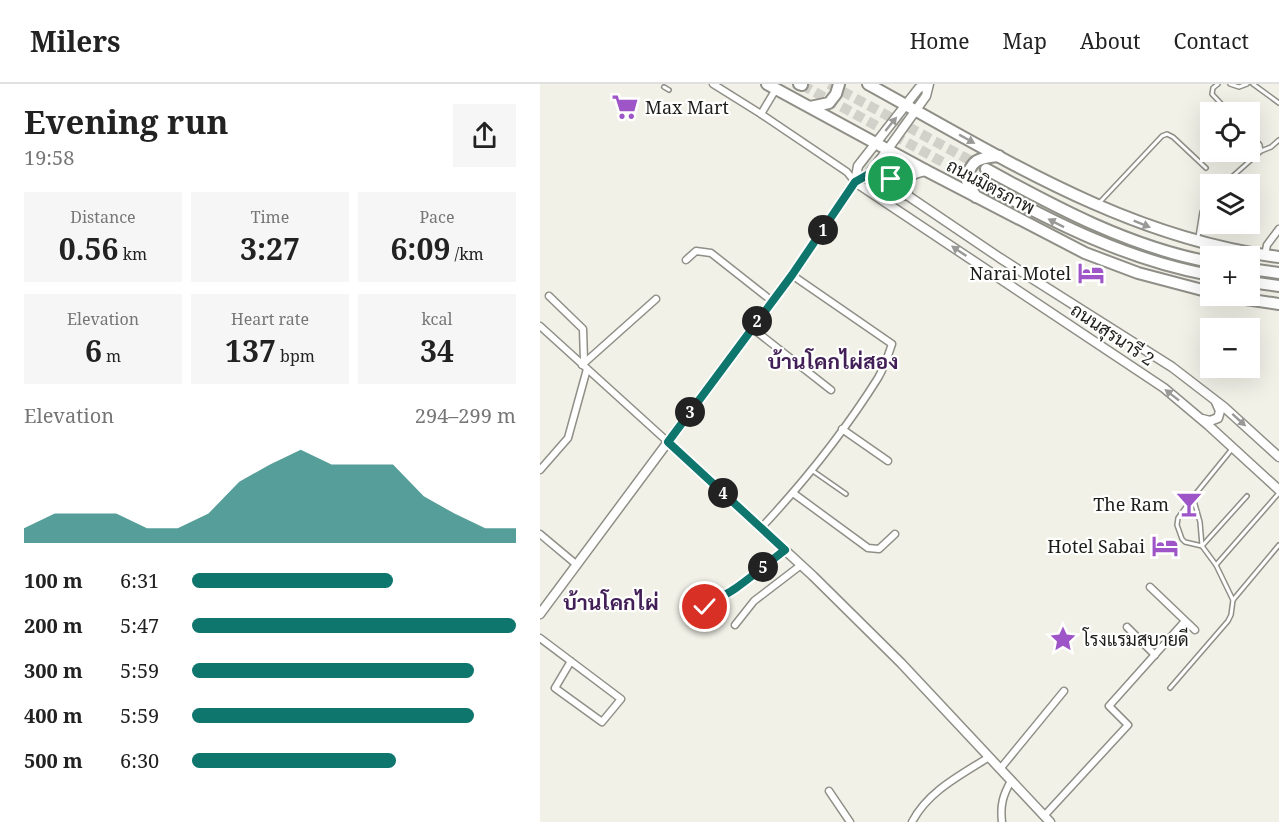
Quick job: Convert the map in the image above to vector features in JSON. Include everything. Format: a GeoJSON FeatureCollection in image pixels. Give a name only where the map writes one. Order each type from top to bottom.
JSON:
{"type":"FeatureCollection","features":[{"type":"Feature","properties":{"kind":"highway"},"geometry":{"type":"LineString","coordinates":[[810,107],[829,103],[836,94],[838,84]]}},
{"type":"Feature","properties":{"kind":"highway","name":"ถนนมิตรภาพ"},"geometry":{"type":"LineString","coordinates":[[868,84],[999,156],[1098,206],[1151,228],[1197,242],[1243,253],[1279,257]]}},
{"type":"Feature","properties":{"kind":"highway","name":"ถนนมิตรภาพ"},"geometry":{"type":"LineString","coordinates":[[772,86],[925,170],[1085,253],[1138,273],[1200,289]]}},
{"type":"Feature","properties":{"kind":"highway"},"geometry":{"type":"LineString","coordinates":[[976,197],[967,181],[971,166],[980,158],[999,156]]}},
{"type":"Feature","properties":{"kind":"highway","name":"ถนนมิตรภาพ"},"geometry":{"type":"LineString","coordinates":[[986,169],[1092,223],[1145,244],[1200,259]]}},
{"type":"Feature","properties":{"kind":"highway"},"geometry":{"type":"LineString","coordinates":[[906,194],[906,178],[914,172],[925,170]]}},
{"type":"Feature","properties":{"kind":"highway","name":"ถนนมิตรภาพ"},"geometry":{"type":"LineString","coordinates":[[979,182],[1067,229],[1103,244],[1142,258],[1200,272]]}},
{"type":"Feature","properties":{"kind":"highway"},"geometry":{"type":"LineString","coordinates":[[1260,270],[1279,273]]}},
{"type":"Feature","properties":{"kind":"highway"},"geometry":{"type":"LineString","coordinates":[[1260,283],[1279,286]]}},
{"type":"Feature","properties":{"kind":"highway"},"geometry":{"type":"LineString","coordinates":[[1260,301],[1279,304]]}},
{"type":"Feature","properties":{"kind":"main road"},"geometry":{"type":"LineString","coordinates":[[540,614],[792,275],[855,182],[858,166],[876,142],[926,96],[928,85]]}},
{"type":"Feature","properties":{"kind":"main road"},"geometry":{"type":"LineString","coordinates":[[855,182],[869,174],[888,149],[911,108]]}},
{"type":"Feature","properties":{"kind":"main road"},"geometry":{"type":"LineString","coordinates":[[888,149],[888,169],[895,187]]}},
{"type":"Feature","properties":{"kind":"main road","name":"ถนนสุรนารี 2"},"geometry":{"type":"LineString","coordinates":[[869,174],[906,194],[1000,258],[1172,367],[1215,399],[1279,457]]}},
{"type":"Feature","properties":{"kind":"main road","name":"ถนนสุรนารี 2"},"geometry":{"type":"LineString","coordinates":[[855,182],[1164,388],[1201,418],[1279,491]]}},
{"type":"Feature","properties":{"kind":"main road"},"geometry":{"type":"LineString","coordinates":[[1201,418],[1213,421],[1218,418],[1220,414],[1215,399]]}},
{"type":"Feature","properties":{"kind":"main road"},"geometry":{"type":"LineString","coordinates":[[668,442],[801,565],[901,663],[1047,819]]}},
{"type":"Feature","properties":{"kind":"street"},"geometry":{"type":"LineString","coordinates":[[713,84],[847,172],[855,182]]}},
{"type":"Feature","properties":{"kind":"street"},"geometry":{"type":"LineString","coordinates":[[761,114],[772,86]]}},
{"type":"Feature","properties":{"kind":"street"},"geometry":{"type":"LineString","coordinates":[[1265,256],[1267,245],[1279,229]]}},
{"type":"Feature","properties":{"kind":"street"},"geometry":{"type":"LineString","coordinates":[[686,260],[696,251],[711,253],[772,301]]}},
{"type":"Feature","properties":{"kind":"street"},"geometry":{"type":"LineString","coordinates":[[760,528],[812,471],[879,377],[892,345],[792,275]]}},
{"type":"Feature","properties":{"kind":"street"},"geometry":{"type":"LineString","coordinates":[[540,470],[568,438],[584,365],[584,329],[549,296]]}},
{"type":"Feature","properties":{"kind":"street"},"geometry":{"type":"LineString","coordinates":[[584,365],[656,299]]}},
{"type":"Feature","properties":{"kind":"street"},"geometry":{"type":"LineString","coordinates":[[540,326],[668,442]]}},
{"type":"Feature","properties":{"kind":"street"},"geometry":{"type":"LineString","coordinates":[[752,328],[831,390]]}},
{"type":"Feature","properties":{"kind":"street"},"geometry":{"type":"LineString","coordinates":[[842,429],[888,461]]}},
{"type":"Feature","properties":{"kind":"street"},"geometry":{"type":"LineString","coordinates":[[793,493],[868,548],[879,549],[895,534]]}},
{"type":"Feature","properties":{"kind":"street"},"geometry":{"type":"LineString","coordinates":[[540,534],[577,564]]}},
{"type":"Feature","properties":{"kind":"street"},"geometry":{"type":"LineString","coordinates":[[693,618],[717,597],[738,587],[785,550]]}},
{"type":"Feature","properties":{"kind":"street"},"geometry":{"type":"LineString","coordinates":[[735,625],[754,602],[801,565]]}},
{"type":"Feature","properties":{"kind":"street"},"geometry":{"type":"LineString","coordinates":[[1149,587],[1195,630]]}},
{"type":"Feature","properties":{"kind":"street"},"geometry":{"type":"LineString","coordinates":[[1047,819],[1128,725],[1109,706],[1185,621]]}},
{"type":"Feature","properties":{"kind":"street"},"geometry":{"type":"LineString","coordinates":[[1127,627],[1155,655]]}},
{"type":"Feature","properties":{"kind":"street"},"geometry":{"type":"LineString","coordinates":[[540,638],[571,661],[621,699],[602,722],[555,688],[571,661]]}},
{"type":"Feature","properties":{"kind":"street"},"geometry":{"type":"LineString","coordinates":[[1000,769],[1064,691]]}},
{"type":"Feature","properties":{"kind":"street"},"geometry":{"type":"LineString","coordinates":[[912,822],[917,812],[940,788],[989,757]]}},
{"type":"Feature","properties":{"kind":"street"},"geometry":{"type":"LineString","coordinates":[[1002,822],[1000,811],[1002,798],[1011,781]]}},
{"type":"Feature","properties":{"kind":"street"},"geometry":{"type":"LineString","coordinates":[[829,791],[850,822]]}},
{"type":"Feature","properties":{"kind":"lane"},"geometry":{"type":"LineString","coordinates":[[1218,84],[1213,88],[1212,94],[1220,102]]}},
{"type":"Feature","properties":{"kind":"lane"},"geometry":{"type":"LineString","coordinates":[[1230,84],[1235,87],[1247,84]]}},
{"type":"Feature","properties":{"kind":"lane"},"geometry":{"type":"LineString","coordinates":[[1252,84],[1279,103]]}},
{"type":"Feature","properties":{"kind":"lane"},"geometry":{"type":"LineString","coordinates":[[1098,206],[1101,199],[1162,136],[1167,134],[1206,168]]}},
{"type":"Feature","properties":{"kind":"lane"},"geometry":{"type":"LineString","coordinates":[[1235,174],[1261,151],[1271,147],[1279,140]]}},
{"type":"Feature","properties":{"kind":"lane"},"geometry":{"type":"LineString","coordinates":[[1260,145],[1261,151]]}},
{"type":"Feature","properties":{"kind":"lane"},"geometry":{"type":"LineString","coordinates":[[1197,242],[1200,224]]}},
{"type":"Feature","properties":{"kind":"lane"},"geometry":{"type":"LineString","coordinates":[[1202,546],[1185,542],[1182,539],[1177,525],[1178,518],[1233,447]]}},
{"type":"Feature","properties":{"kind":"lane"},"geometry":{"type":"LineString","coordinates":[[812,471],[846,494]]}},
{"type":"Feature","properties":{"kind":"lane"},"geometry":{"type":"LineString","coordinates":[[1216,565],[1279,491]]}},
{"type":"Feature","properties":{"kind":"lane"},"geometry":{"type":"LineString","coordinates":[[1202,546],[1247,496]]}},
{"type":"Feature","properties":{"kind":"lane"},"geometry":{"type":"LineString","coordinates":[[1193,497],[1200,522],[1202,546],[1216,565],[1233,600]]}},
{"type":"Feature","properties":{"kind":"lane"},"geometry":{"type":"LineString","coordinates":[[1170,688],[1228,621],[1233,600],[1279,545]]}},
{"type":"Feature","properties":{"kind":"tunnel"},"geometry":{"type":"LineString","coordinates":[[829,84],[986,169]]}},
{"type":"Feature","properties":{"kind":"tunnel"},"geometry":{"type":"LineString","coordinates":[[802,85],[979,182]]}},
{"type":"Feature","properties":{"kind":"place","name":"Max Mart"},"geometry":{"type":"Point","coordinates":[625,107]}},
{"type":"Feature","properties":{"kind":"place","name":"Narai Motel"},"geometry":{"type":"Point","coordinates":[1091,273]}},
{"type":"Feature","properties":{"kind":"place","name":"The Ram"},"geometry":{"type":"Point","coordinates":[1189,504]}},
{"type":"Feature","properties":{"kind":"place","name":"Hotel Sabai"},"geometry":{"type":"Point","coordinates":[1165,546]}},
{"type":"Feature","properties":{"kind":"place","name":"โรงแรมสบายดี"},"geometry":{"type":"Point","coordinates":[1063,639]}},
{"type":"Feature","properties":{"kind":"district","name":"บ้านโคกไผ่สอง"},"geometry":{"type":"Point","coordinates":[833,361]}},
{"type":"Feature","properties":{"kind":"district","name":"บ้านโคกไผ่"},"geometry":{"type":"Point","coordinates":[611,602]}},
{"type":"Feature","properties":{"kind":"route"},"geometry":{"type":"LineString","coordinates":[[705,607],[717,597],[738,587],[785,550],[668,442],[792,275],[855,182],[869,174],[895,187],[891,179]]}}]}
